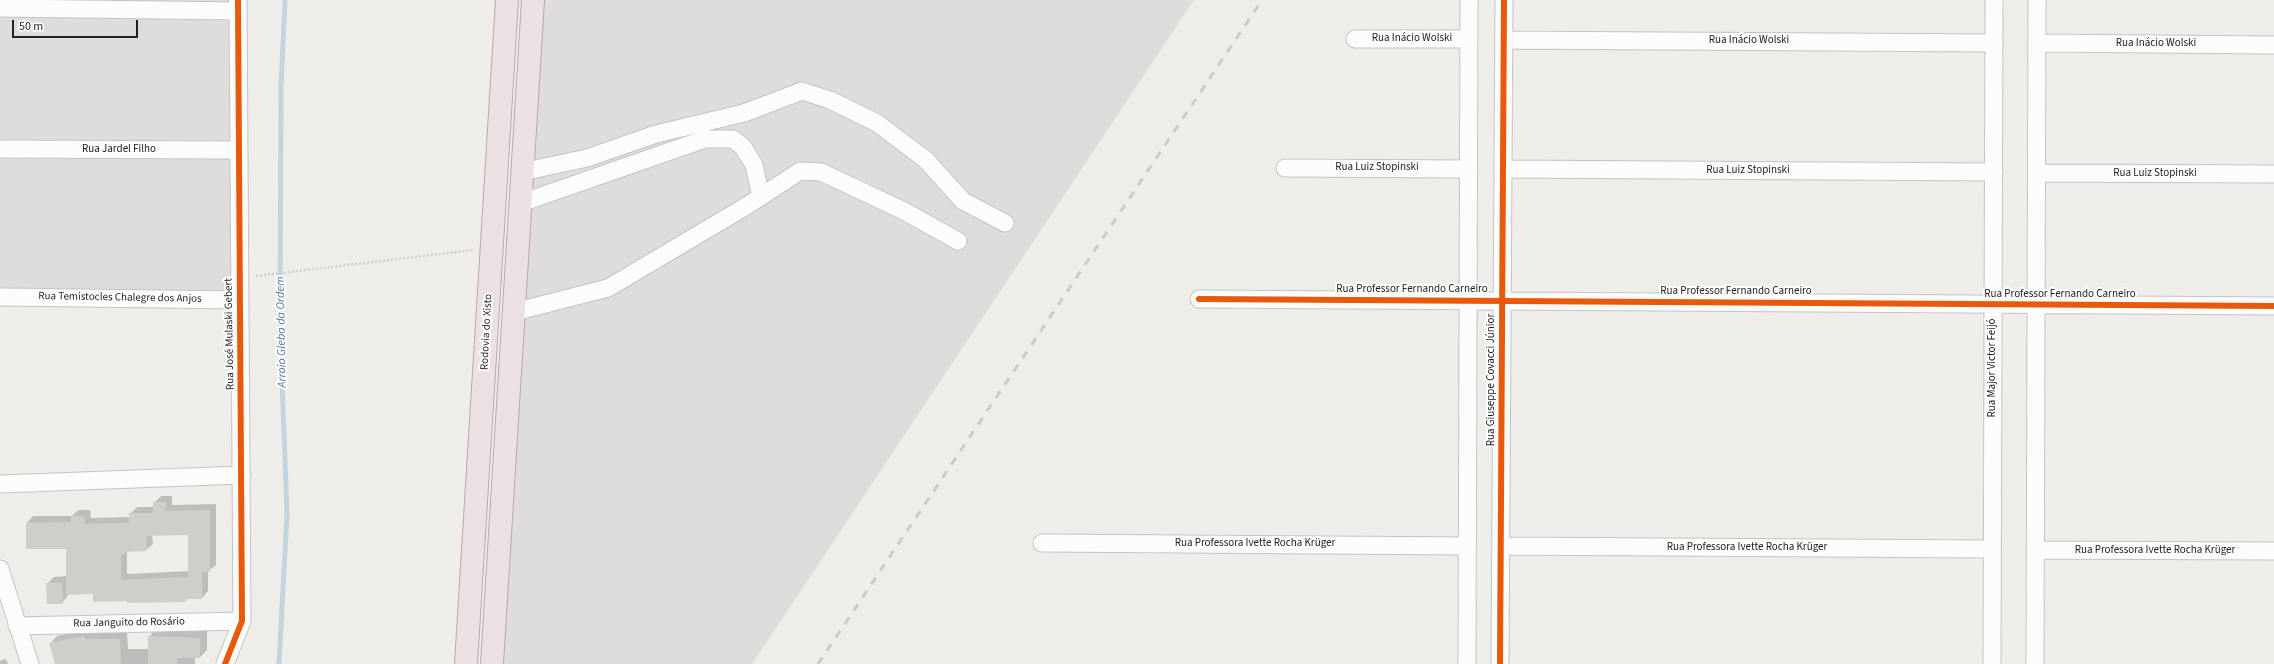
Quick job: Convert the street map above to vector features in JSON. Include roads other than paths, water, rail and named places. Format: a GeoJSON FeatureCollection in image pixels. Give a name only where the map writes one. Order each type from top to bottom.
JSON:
{"type":"FeatureCollection","features":[{"type":"Feature","properties":{"kind":"highway","name":"Rodovia do Xisto"},"geometry":{"type":"LineString","coordinates":[[466,664],[507,0]]}},
{"type":"Feature","properties":{"kind":"highway"},"geometry":{"type":"LineString","coordinates":[[492,664],[533,0]]}},
{"type":"Feature","properties":{"kind":"street"},"geometry":{"type":"LineString","coordinates":[[1467,664],[1469,0]]}},
{"type":"Feature","properties":{"kind":"street","name":"Rua Giuseppe Covacci Júnior"},"geometry":{"type":"LineString","coordinates":[[1500,664],[1504,0]]}},
{"type":"Feature","properties":{"kind":"street","name":"Rua Major Victor Feijó"},"geometry":{"type":"LineString","coordinates":[[1992,664],[1994,0]]}},
{"type":"Feature","properties":{"kind":"street"},"geometry":{"type":"LineString","coordinates":[[2035,664],[2037,0]]}},
{"type":"Feature","properties":{"kind":"street"},"geometry":{"type":"LineString","coordinates":[[0,8],[238,6]]}},
{"type":"Feature","properties":{"kind":"street","name":"Rua José Mulaski Gebert"},"geometry":{"type":"LineString","coordinates":[[225,664],[242,621],[238,6]]}},
{"type":"Feature","properties":{"kind":"street","name":"Rua Inácio Wolski"},"geometry":{"type":"LineString","coordinates":[[1355,39],[1469,39]]}},
{"type":"Feature","properties":{"kind":"street","name":"Rua Inácio Wolski"},"geometry":{"type":"LineString","coordinates":[[1504,40],[1994,43]]}},
{"type":"Feature","properties":{"kind":"street","name":"Rua Inácio Wolski"},"geometry":{"type":"LineString","coordinates":[[2037,43],[2274,45]]}},
{"type":"Feature","properties":{"kind":"street"},"geometry":{"type":"LineString","coordinates":[[522,172],[587,158],[656,134],[744,113],[802,91],[830,100],[877,123],[926,160],[963,201],[1005,223]]}},
{"type":"Feature","properties":{"kind":"street"},"geometry":{"type":"LineString","coordinates":[[521,203],[705,138],[733,139],[743,147],[754,165],[761,197]]}},
{"type":"Feature","properties":{"kind":"street","name":"Rua Jardel Filho"},"geometry":{"type":"LineString","coordinates":[[0,149],[238,150]]}},
{"type":"Feature","properties":{"kind":"street","name":"Rua Luiz Stopinski"},"geometry":{"type":"LineString","coordinates":[[1285,168],[1469,169]]}},
{"type":"Feature","properties":{"kind":"street","name":"Rua Luiz Stopinski"},"geometry":{"type":"LineString","coordinates":[[1503,169],[1994,172]]}},
{"type":"Feature","properties":{"kind":"street"},"geometry":{"type":"LineString","coordinates":[[514,312],[608,288],[761,197],[800,171],[821,172],[904,211],[958,241]]}},
{"type":"Feature","properties":{"kind":"street","name":"Rua Luiz Stopinski"},"geometry":{"type":"LineString","coordinates":[[2037,173],[2274,174]]}},
{"type":"Feature","properties":{"kind":"street","name":"Rua Temistocles Chalegre dos Anjos"},"geometry":{"type":"LineString","coordinates":[[0,297],[240,300]]}},
{"type":"Feature","properties":{"kind":"street","name":"Rua Professor Fernando Carneiro"},"geometry":{"type":"LineString","coordinates":[[1199,299],[2274,306]]}},
{"type":"Feature","properties":{"kind":"street"},"geometry":{"type":"LineString","coordinates":[[0,484],[242,475]]}},
{"type":"Feature","properties":{"kind":"street","name":"Rua Professora Ivette Rocha Krüger"},"geometry":{"type":"LineString","coordinates":[[1042,543],[1467,546]]}},
{"type":"Feature","properties":{"kind":"street","name":"Rua Professora Ivette Rocha Krüger"},"geometry":{"type":"LineString","coordinates":[[1501,546],[1992,549]]}},
{"type":"Feature","properties":{"kind":"street","name":"Rua Professora Ivette Rocha Krüger"},"geometry":{"type":"LineString","coordinates":[[2036,550],[2274,551]]}},
{"type":"Feature","properties":{"kind":"street"},"geometry":{"type":"LineString","coordinates":[[0,569],[30,664]]}},
{"type":"Feature","properties":{"kind":"street","name":"Rua Janguito do Rosário"},"geometry":{"type":"LineString","coordinates":[[17,626],[242,621]]}},
{"type":"Feature","properties":{"kind":"waterway","name":"Arroio Gleba da Ordem"},"geometry":{"type":"LineString","coordinates":[[279,664],[287,514],[280,325],[281,87],[285,0]]}},
{"type":"Feature","properties":{"kind":"railway"},"geometry":{"type":"LineString","coordinates":[[818,664],[1262,0]]}}]}
